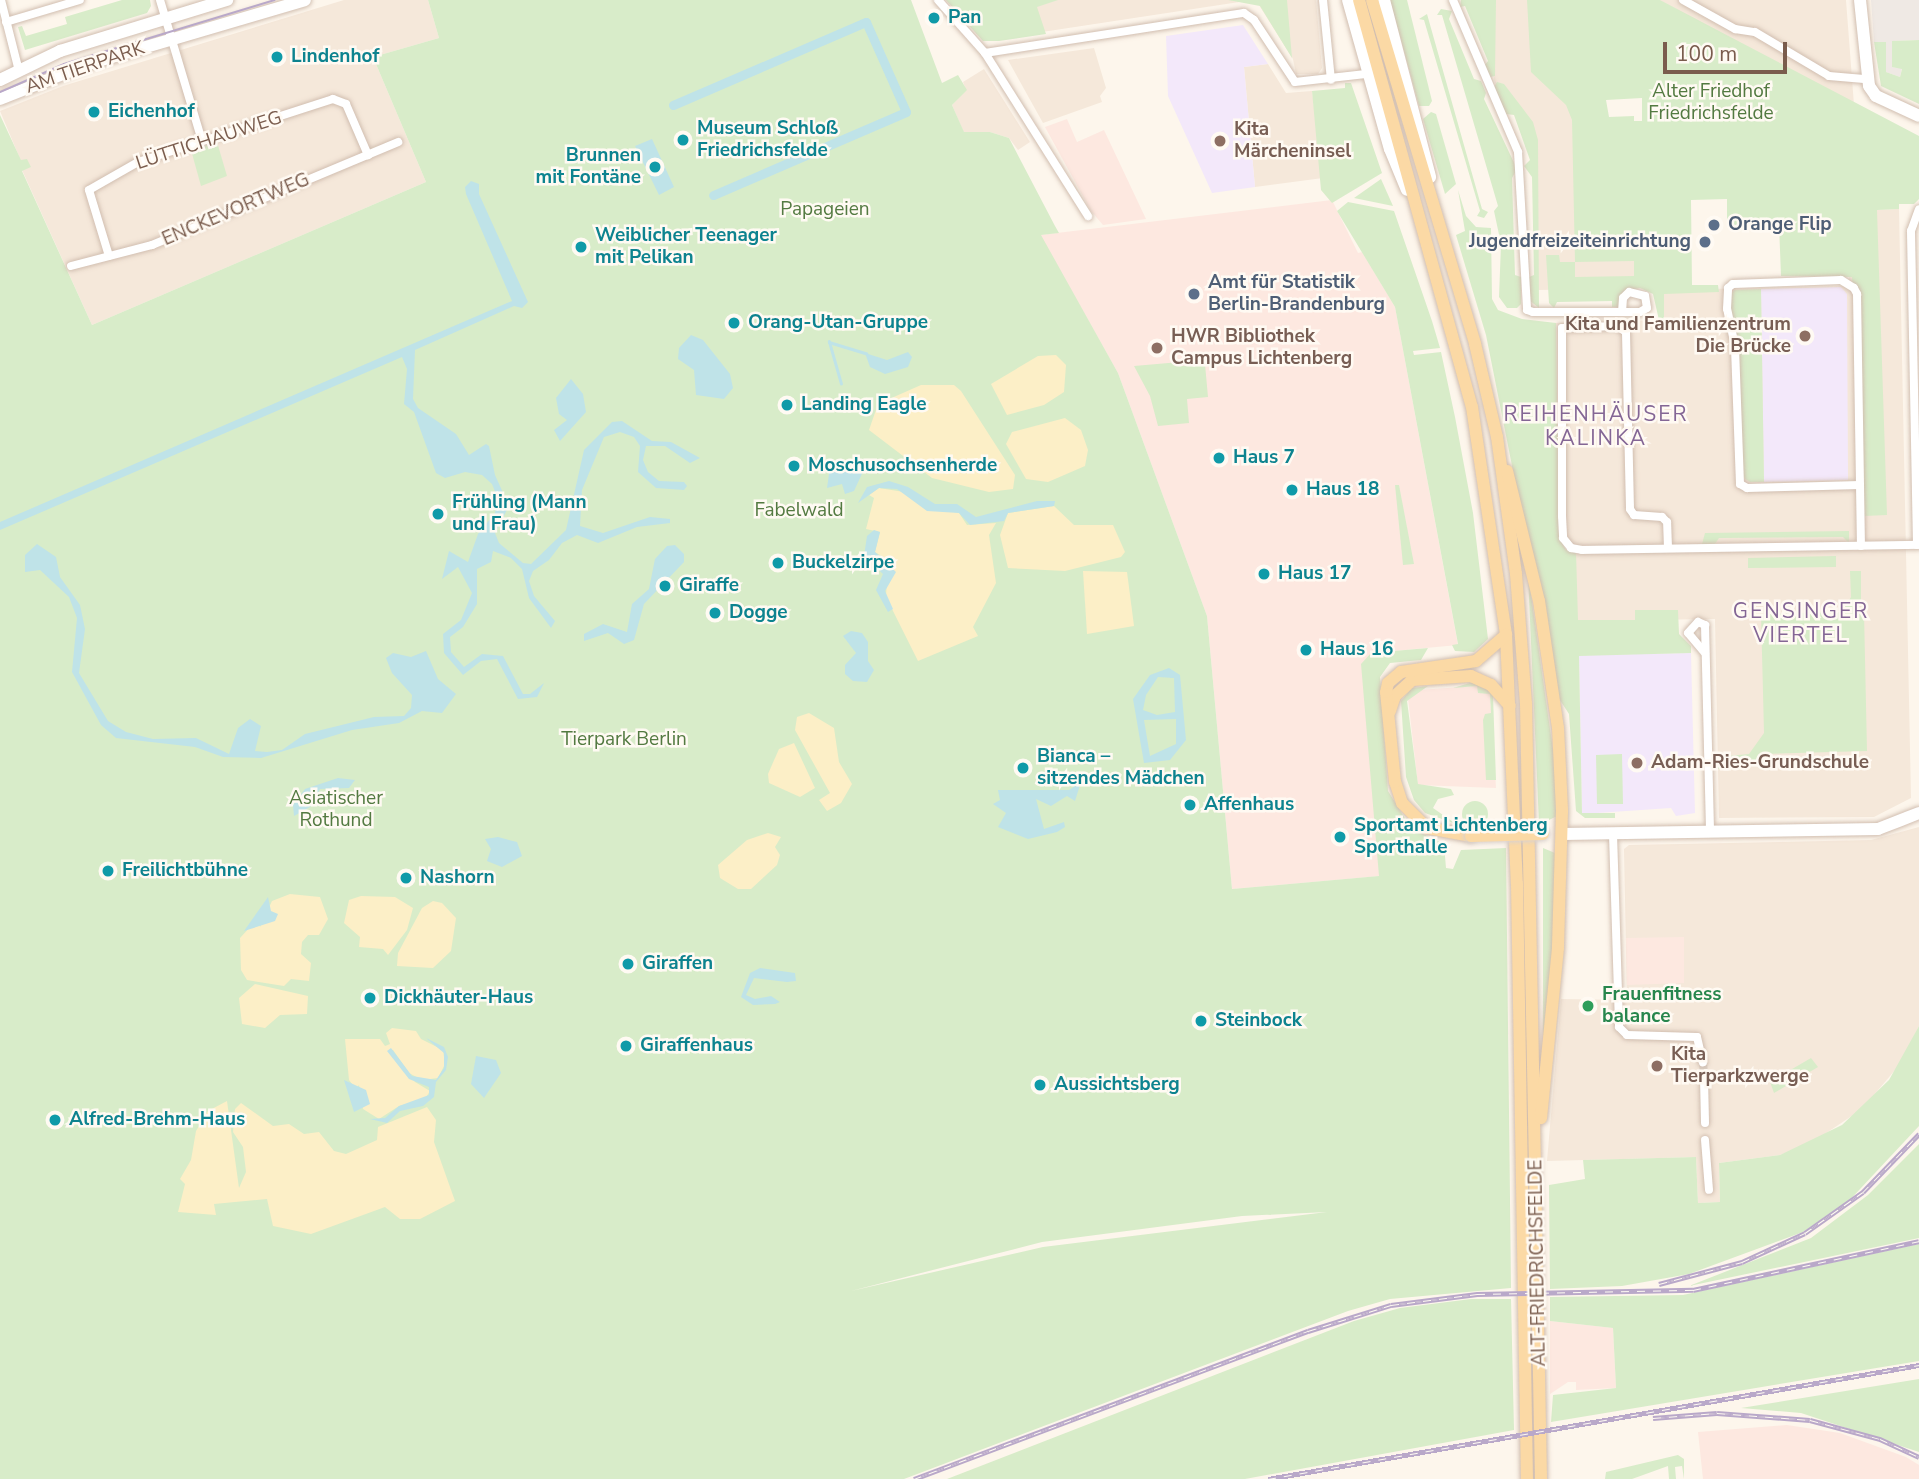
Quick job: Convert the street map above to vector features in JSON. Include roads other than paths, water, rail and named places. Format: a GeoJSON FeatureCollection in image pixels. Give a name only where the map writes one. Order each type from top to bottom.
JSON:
{"type":"FeatureCollection","features":[{"type":"Feature","properties":{"kind":"main road","name":"AM TIERPARK"},"geometry":{"type":"LineString","coordinates":[[0,80],[60,51],[228,0]]}},
{"type":"Feature","properties":{"kind":"main road","name":"AM TIERPARK"},"geometry":{"type":"LineString","coordinates":[[0,99],[80,67],[305,0]]}},
{"type":"Feature","properties":{"kind":"main road"},"geometry":{"type":"LineString","coordinates":[[1348,0],[1366,74],[1390,149],[1412,200]]}},
{"type":"Feature","properties":{"kind":"main road"},"geometry":{"type":"LineString","coordinates":[[1359,0],[1412,200]]}},
{"type":"Feature","properties":{"kind":"main road"},"geometry":{"type":"LineString","coordinates":[[1372,0],[1411,141],[1433,191]]}},
{"type":"Feature","properties":{"kind":"main road"},"geometry":{"type":"LineString","coordinates":[[1384,0],[1539,601],[1558,729],[1563,834],[1550,1052],[1536,1139]]}},
{"type":"Feature","properties":{"kind":"main road"},"geometry":{"type":"LineString","coordinates":[[1860,0],[1867,79],[1876,96],[1919,116]]}},
{"type":"Feature","properties":{"kind":"main road","name":"ALT-FRIEDRICHSFELDE"},"geometry":{"type":"LineString","coordinates":[[1412,200],[1446,305],[1472,407],[1506,635],[1510,707],[1527,1479]]}},
{"type":"Feature","properties":{"kind":"main road","name":"ALT-FRIEDRICHSFELDE"},"geometry":{"type":"LineString","coordinates":[[1497,437],[1516,574],[1526,704],[1541,1479]]}},
{"type":"Feature","properties":{"kind":"main road"},"geometry":{"type":"LineString","coordinates":[[1506,635],[1476,661],[1395,675],[1385,692],[1395,782],[1402,803],[1427,828],[1461,836],[1878,829],[1919,813]]}},
{"type":"Feature","properties":{"kind":"main road"},"geometry":{"type":"LineString","coordinates":[[1389,715],[1404,684],[1457,676],[1481,679],[1510,707]]}},
{"type":"Feature","properties":{"kind":"street"},"geometry":{"type":"LineString","coordinates":[[6,22],[80,0]]}},
{"type":"Feature","properties":{"kind":"street"},"geometry":{"type":"LineString","coordinates":[[160,0],[202,141]]}},
{"type":"Feature","properties":{"kind":"street"},"geometry":{"type":"LineString","coordinates":[[938,0],[985,53],[1088,216]]}},
{"type":"Feature","properties":{"kind":"street"},"geometry":{"type":"LineString","coordinates":[[1324,0],[1331,80]]}},
{"type":"Feature","properties":{"kind":"street"},"geometry":{"type":"LineString","coordinates":[[1453,0],[1518,152],[1527,310],[1622,312]]}},
{"type":"Feature","properties":{"kind":"street"},"geometry":{"type":"LineString","coordinates":[[1683,0],[1735,29],[1755,32],[1829,76],[1867,79]]}},
{"type":"Feature","properties":{"kind":"street"},"geometry":{"type":"LineString","coordinates":[[2,7],[19,71]]}},
{"type":"Feature","properties":{"kind":"street"},"geometry":{"type":"LineString","coordinates":[[985,53],[1244,13],[1254,20],[1290,79],[1303,84],[1366,74]]}},
{"type":"Feature","properties":{"kind":"street","name":"LÜTTICHAUWEG"},"geometry":{"type":"LineString","coordinates":[[108,256],[89,198],[93,184],[138,162],[340,99],[368,155]]}},
{"type":"Feature","properties":{"kind":"street","name":"ENCKEVORTWEG"},"geometry":{"type":"LineString","coordinates":[[71,266],[152,245],[398,142]]}},
{"type":"Feature","properties":{"kind":"street"},"geometry":{"type":"LineString","coordinates":[[1668,548],[1667,522],[1662,516],[1634,515],[1630,509],[1626,332],[1617,326],[1562,328],[1563,538],[1577,549],[1861,546],[1918,545],[1911,231],[1919,209]]}},
{"type":"Feature","properties":{"kind":"street"},"geometry":{"type":"LineString","coordinates":[[1860,485],[1747,488],[1740,484],[1735,346],[1727,309],[1728,288],[1733,284],[1841,281],[1854,288],[1860,485],[1861,546]]}},
{"type":"Feature","properties":{"kind":"street"},"geometry":{"type":"LineString","coordinates":[[1705,653],[1710,832]]}},
{"type":"Feature","properties":{"kind":"street"},"geometry":{"type":"LineString","coordinates":[[1613,834],[1619,1027],[1627,1035],[1697,1037],[1703,1062]]}},
{"type":"Feature","properties":{"kind":"street"},"geometry":{"type":"LineString","coordinates":[[1704,1078],[1705,1123]]}},
{"type":"Feature","properties":{"kind":"street"},"geometry":{"type":"LineString","coordinates":[[1705,1140],[1709,1190]]}},
{"type":"Feature","properties":{"kind":"water","name":"Brunnen mit Fontäne"},"geometry":{"type":"Polygon","coordinates":[[[652,139],[674,187],[659,195],[635,146],[652,139]]]}},
{"type":"Feature","properties":{"kind":"water"},"geometry":{"type":"Polygon","coordinates":[[[471,181],[479,184],[479,194],[528,302],[522,308],[514,306],[415,350],[413,399],[418,408],[456,434],[469,455],[486,444],[489,446],[495,475],[509,506],[495,533],[499,543],[523,563],[531,564],[566,530],[584,450],[612,422],[622,421],[652,441],[671,442],[700,458],[690,463],[665,446],[646,446],[643,460],[648,472],[659,481],[684,482],[687,486],[684,490],[656,488],[638,472],[640,446],[634,437],[620,432],[604,437],[582,490],[580,526],[603,533],[650,517],[670,519],[670,523],[637,527],[598,543],[577,535],[562,543],[549,560],[533,571],[529,581],[534,596],[555,621],[551,628],[529,598],[522,569],[511,558],[493,551],[491,562],[477,569],[477,604],[463,627],[450,637],[451,652],[464,667],[482,654],[503,656],[523,694],[530,694],[544,683],[537,697],[518,699],[497,659],[481,661],[463,675],[444,653],[443,634],[461,620],[472,593],[458,567],[442,579],[449,551],[468,562],[478,534],[495,513],[498,499],[492,484],[482,475],[465,472],[445,478],[436,473],[414,412],[404,404],[407,369],[402,357],[0,530],[0,522],[512,301],[466,194],[465,187],[471,181]]]}},
{"type":"Feature","properties":{"kind":"water"},"geometry":{"type":"Polygon","coordinates":[[[691,335],[703,340],[730,374],[733,388],[724,399],[696,395],[694,370],[678,359],[679,348],[691,335]]]}},
{"type":"Feature","properties":{"kind":"water"},"geometry":{"type":"Polygon","coordinates":[[[908,352],[912,357],[908,367],[885,374],[870,367],[865,353],[887,360],[908,352]]]}},
{"type":"Feature","properties":{"kind":"water"},"geometry":{"type":"Polygon","coordinates":[[[571,379],[583,394],[586,412],[560,441],[554,430],[567,420],[559,414],[556,398],[571,379]]]}},
{"type":"Feature","properties":{"kind":"water"},"geometry":{"type":"Polygon","coordinates":[[[831,460],[838,460],[851,471],[860,463],[866,465],[854,491],[845,494],[842,484],[827,488],[831,460]]]}},
{"type":"Feature","properties":{"kind":"water"},"geometry":{"type":"Polygon","coordinates":[[[889,481],[908,487],[935,504],[957,504],[976,517],[1037,501],[1055,501],[1054,506],[1008,513],[1004,521],[970,525],[959,513],[927,511],[897,489],[879,488],[858,503],[867,487],[889,481]]]}},
{"type":"Feature","properties":{"kind":"water"},"geometry":{"type":"Polygon","coordinates":[[[874,530],[880,532],[875,552],[896,572],[885,591],[893,609],[888,612],[876,590],[883,574],[864,556],[867,536],[874,530]]]}},
{"type":"Feature","properties":{"kind":"water"},"geometry":{"type":"Polygon","coordinates":[[[37,544],[56,557],[60,577],[80,605],[85,629],[79,673],[108,721],[126,732],[153,739],[196,738],[229,754],[238,728],[250,719],[261,726],[255,751],[267,752],[282,750],[305,734],[374,717],[404,716],[411,708],[412,695],[392,673],[386,658],[393,653],[411,657],[426,651],[438,679],[456,694],[442,713],[422,711],[399,723],[352,730],[261,758],[223,757],[195,747],[116,738],[101,725],[72,672],[77,618],[69,597],[40,570],[25,572],[25,555],[37,544]]]}},
{"type":"Feature","properties":{"kind":"water"},"geometry":{"type":"Polygon","coordinates":[[[675,545],[684,554],[684,562],[644,604],[634,640],[624,644],[608,633],[584,641],[584,634],[603,624],[627,632],[632,604],[649,589],[655,559],[667,546],[675,545]]]}},
{"type":"Feature","properties":{"kind":"water"},"geometry":{"type":"Polygon","coordinates":[[[851,631],[862,633],[868,642],[868,661],[874,670],[867,682],[853,681],[845,674],[845,665],[856,653],[843,636],[851,631]]]}},
{"type":"Feature","properties":{"kind":"water"},"geometry":{"type":"Polygon","coordinates":[[[1169,668],[1180,675],[1186,740],[1170,760],[1144,763],[1133,699],[1150,675],[1169,668]],[[1158,677],[1146,695],[1143,710],[1157,715],[1175,712],[1174,678],[1158,677]],[[1176,719],[1144,720],[1150,756],[1176,744],[1176,719]]]}},
{"type":"Feature","properties":{"kind":"water"},"geometry":{"type":"Polygon","coordinates":[[[338,778],[355,780],[349,788],[320,789],[310,807],[294,816],[293,805],[305,789],[338,778]]]}},
{"type":"Feature","properties":{"kind":"water"},"geometry":{"type":"Polygon","coordinates":[[[1081,782],[1075,801],[1067,796],[1051,806],[1036,799],[1044,829],[1064,822],[1065,827],[1057,832],[1028,839],[998,827],[1006,813],[993,804],[1000,800],[998,790],[1069,790],[1081,782]]]}},
{"type":"Feature","properties":{"kind":"water"},"geometry":{"type":"Polygon","coordinates":[[[498,837],[517,842],[522,856],[502,867],[487,861],[491,849],[485,839],[498,837]]]}},
{"type":"Feature","properties":{"kind":"water"},"geometry":{"type":"Polygon","coordinates":[[[268,897],[271,911],[278,914],[275,921],[244,931],[268,897]]]}},
{"type":"Feature","properties":{"kind":"water"},"geometry":{"type":"Polygon","coordinates":[[[760,968],[795,973],[796,981],[754,978],[746,995],[755,999],[771,996],[780,1002],[753,1005],[741,997],[750,973],[760,968]]]}},
{"type":"Feature","properties":{"kind":"water"},"geometry":{"type":"Polygon","coordinates":[[[426,1038],[444,1047],[448,1057],[446,1070],[436,1082],[434,1097],[423,1106],[400,1111],[387,1123],[370,1119],[385,1118],[399,1106],[429,1095],[429,1087],[409,1079],[387,1051],[391,1048],[412,1076],[436,1080],[444,1068],[444,1053],[426,1038]]]}},
{"type":"Feature","properties":{"kind":"water"},"geometry":{"type":"Polygon","coordinates":[[[476,1056],[496,1060],[501,1073],[484,1098],[471,1084],[476,1056]]]}},
{"type":"Feature","properties":{"kind":"water"},"geometry":{"type":"Polygon","coordinates":[[[344,1080],[366,1090],[370,1104],[354,1112],[344,1080]]]}},
{"type":"Feature","properties":{"kind":"waterway"},"geometry":{"type":"LineString","coordinates":[[673,105],[866,22],[906,112],[713,195]]}},
{"type":"Feature","properties":{"kind":"waterway"},"geometry":{"type":"LineString","coordinates":[[841,384],[829,342],[866,353]]}},
{"type":"Feature","properties":{"kind":"tunnel"},"geometry":{"type":"LineString","coordinates":[[1703,1062],[1704,1078]]}},
{"type":"Feature","properties":{"kind":"tram line"},"geometry":{"type":"LineString","coordinates":[[0,92],[64,64],[275,0]]}},
{"type":"Feature","properties":{"kind":"railway"},"geometry":{"type":"LineString","coordinates":[[1659,1284],[1742,1262],[1805,1233],[1863,1192],[1919,1134]]}},
{"type":"Feature","properties":{"kind":"railway"},"geometry":{"type":"LineString","coordinates":[[914,1479],[1308,1331],[1391,1305],[1477,1294],[1693,1290],[1919,1241]]}},
{"type":"Feature","properties":{"kind":"railway"},"geometry":{"type":"LineString","coordinates":[[1268,1479],[1919,1365]]}},
{"type":"Feature","properties":{"kind":"railway"},"geometry":{"type":"LineString","coordinates":[[1653,1418],[1717,1413],[1810,1420],[1880,1439],[1919,1457]]}},
{"type":"Feature","properties":{"kind":"place","name":"Pan"},"geometry":{"type":"Point","coordinates":[934,18]}},
{"type":"Feature","properties":{"kind":"place","name":"Lindenhof"},"geometry":{"type":"Point","coordinates":[277,57]}},
{"type":"Feature","properties":{"kind":"place","name":"Eichenhof"},"geometry":{"type":"Point","coordinates":[94,112]}},
{"type":"Feature","properties":{"kind":"place","name":"Museum Schloß Friedrichsfelde"},"geometry":{"type":"Point","coordinates":[683,140]}},
{"type":"Feature","properties":{"kind":"place","name":"Kita Märcheninsel"},"geometry":{"type":"Point","coordinates":[1220,141]}},
{"type":"Feature","properties":{"kind":"place","name":"Brunnen mit Fontäne"},"geometry":{"type":"Point","coordinates":[655,167]}},
{"type":"Feature","properties":{"kind":"place","name":"Orange Flip"},"geometry":{"type":"Point","coordinates":[1714,225]}},
{"type":"Feature","properties":{"kind":"place","name":"Jugendfreizeiteinrichtung"},"geometry":{"type":"Point","coordinates":[1705,242]}},
{"type":"Feature","properties":{"kind":"place","name":"Weiblicher Teenager mit Pelikan"},"geometry":{"type":"Point","coordinates":[581,247]}},
{"type":"Feature","properties":{"kind":"place","name":"Amt für Statistik Berlin-Brandenburg"},"geometry":{"type":"Point","coordinates":[1194,294]}},
{"type":"Feature","properties":{"kind":"place","name":"Orang-Utan-Gruppe"},"geometry":{"type":"Point","coordinates":[734,323]}},
{"type":"Feature","properties":{"kind":"place","name":"Kita und Familienzentrum Die Brücke"},"geometry":{"type":"Point","coordinates":[1805,336]}},
{"type":"Feature","properties":{"kind":"place","name":"HWR Bibliothek Campus Lichtenberg"},"geometry":{"type":"Point","coordinates":[1157,348]}},
{"type":"Feature","properties":{"kind":"place","name":"Landing Eagle"},"geometry":{"type":"Point","coordinates":[787,405]}},
{"type":"Feature","properties":{"kind":"place","name":"Haus 7"},"geometry":{"type":"Point","coordinates":[1219,458]}},
{"type":"Feature","properties":{"kind":"place","name":"Moschusochsenherde"},"geometry":{"type":"Point","coordinates":[794,466]}},
{"type":"Feature","properties":{"kind":"place","name":"Haus 18"},"geometry":{"type":"Point","coordinates":[1292,490]}},
{"type":"Feature","properties":{"kind":"place","name":"Frühling (Mann und Frau)"},"geometry":{"type":"Point","coordinates":[438,514]}},
{"type":"Feature","properties":{"kind":"place","name":"Buckelzirpe"},"geometry":{"type":"Point","coordinates":[778,563]}},
{"type":"Feature","properties":{"kind":"place","name":"Haus 17"},"geometry":{"type":"Point","coordinates":[1264,574]}},
{"type":"Feature","properties":{"kind":"place","name":"Giraffe"},"geometry":{"type":"Point","coordinates":[665,586]}},
{"type":"Feature","properties":{"kind":"place","name":"Dogge"},"geometry":{"type":"Point","coordinates":[715,613]}},
{"type":"Feature","properties":{"kind":"place","name":"Haus 16"},"geometry":{"type":"Point","coordinates":[1306,650]}},
{"type":"Feature","properties":{"kind":"place","name":"Adam-Ries-Grundschule"},"geometry":{"type":"Point","coordinates":[1637,763]}},
{"type":"Feature","properties":{"kind":"place","name":"Bianca – sitzendes Mädchen"},"geometry":{"type":"Point","coordinates":[1023,768]}},
{"type":"Feature","properties":{"kind":"place","name":"Affenhaus"},"geometry":{"type":"Point","coordinates":[1190,805]}},
{"type":"Feature","properties":{"kind":"place","name":"Sportamt Lichtenberg Sporthalle"},"geometry":{"type":"Point","coordinates":[1340,837]}},
{"type":"Feature","properties":{"kind":"place","name":"Freilichtbühne"},"geometry":{"type":"Point","coordinates":[108,871]}},
{"type":"Feature","properties":{"kind":"place","name":"Nashorn"},"geometry":{"type":"Point","coordinates":[406,878]}},
{"type":"Feature","properties":{"kind":"place","name":"Giraffen"},"geometry":{"type":"Point","coordinates":[628,964]}},
{"type":"Feature","properties":{"kind":"place","name":"Dickhäuter-Haus"},"geometry":{"type":"Point","coordinates":[370,998]}},
{"type":"Feature","properties":{"kind":"place","name":"Frauenfitness balance"},"geometry":{"type":"Point","coordinates":[1588,1006]}},
{"type":"Feature","properties":{"kind":"place","name":"Steinbock"},"geometry":{"type":"Point","coordinates":[1201,1021]}},
{"type":"Feature","properties":{"kind":"place","name":"Giraffenhaus"},"geometry":{"type":"Point","coordinates":[626,1046]}},
{"type":"Feature","properties":{"kind":"place","name":"Kita Tierparkzwerge"},"geometry":{"type":"Point","coordinates":[1657,1066]}},
{"type":"Feature","properties":{"kind":"place","name":"Aussichtsberg"},"geometry":{"type":"Point","coordinates":[1040,1085]}},
{"type":"Feature","properties":{"kind":"place","name":"Alfred-Brehm-Haus"},"geometry":{"type":"Point","coordinates":[55,1120]}},
{"type":"Feature","properties":{"kind":"district","name":"REIHENHÄUSER KALINKA"},"geometry":{"type":"Point","coordinates":[1596,426]}},
{"type":"Feature","properties":{"kind":"district","name":"GENSINGER VIERTEL"},"geometry":{"type":"Point","coordinates":[1801,623]}},
{"type":"Feature","properties":{"kind":"park label","name":"Alter Friedhof Friedrichsfelde"},"geometry":{"type":"Point","coordinates":[1711,103]}},
{"type":"Feature","properties":{"kind":"park label","name":"Papageien"},"geometry":{"type":"Point","coordinates":[825,210]}},
{"type":"Feature","properties":{"kind":"park label","name":"Fabelwald"},"geometry":{"type":"Point","coordinates":[799,511]}},
{"type":"Feature","properties":{"kind":"park label","name":"Tierpark Berlin"},"geometry":{"type":"Point","coordinates":[624,740]}},
{"type":"Feature","properties":{"kind":"park label","name":"Asiatischer Rothund"},"geometry":{"type":"Point","coordinates":[336,810]}}]}
